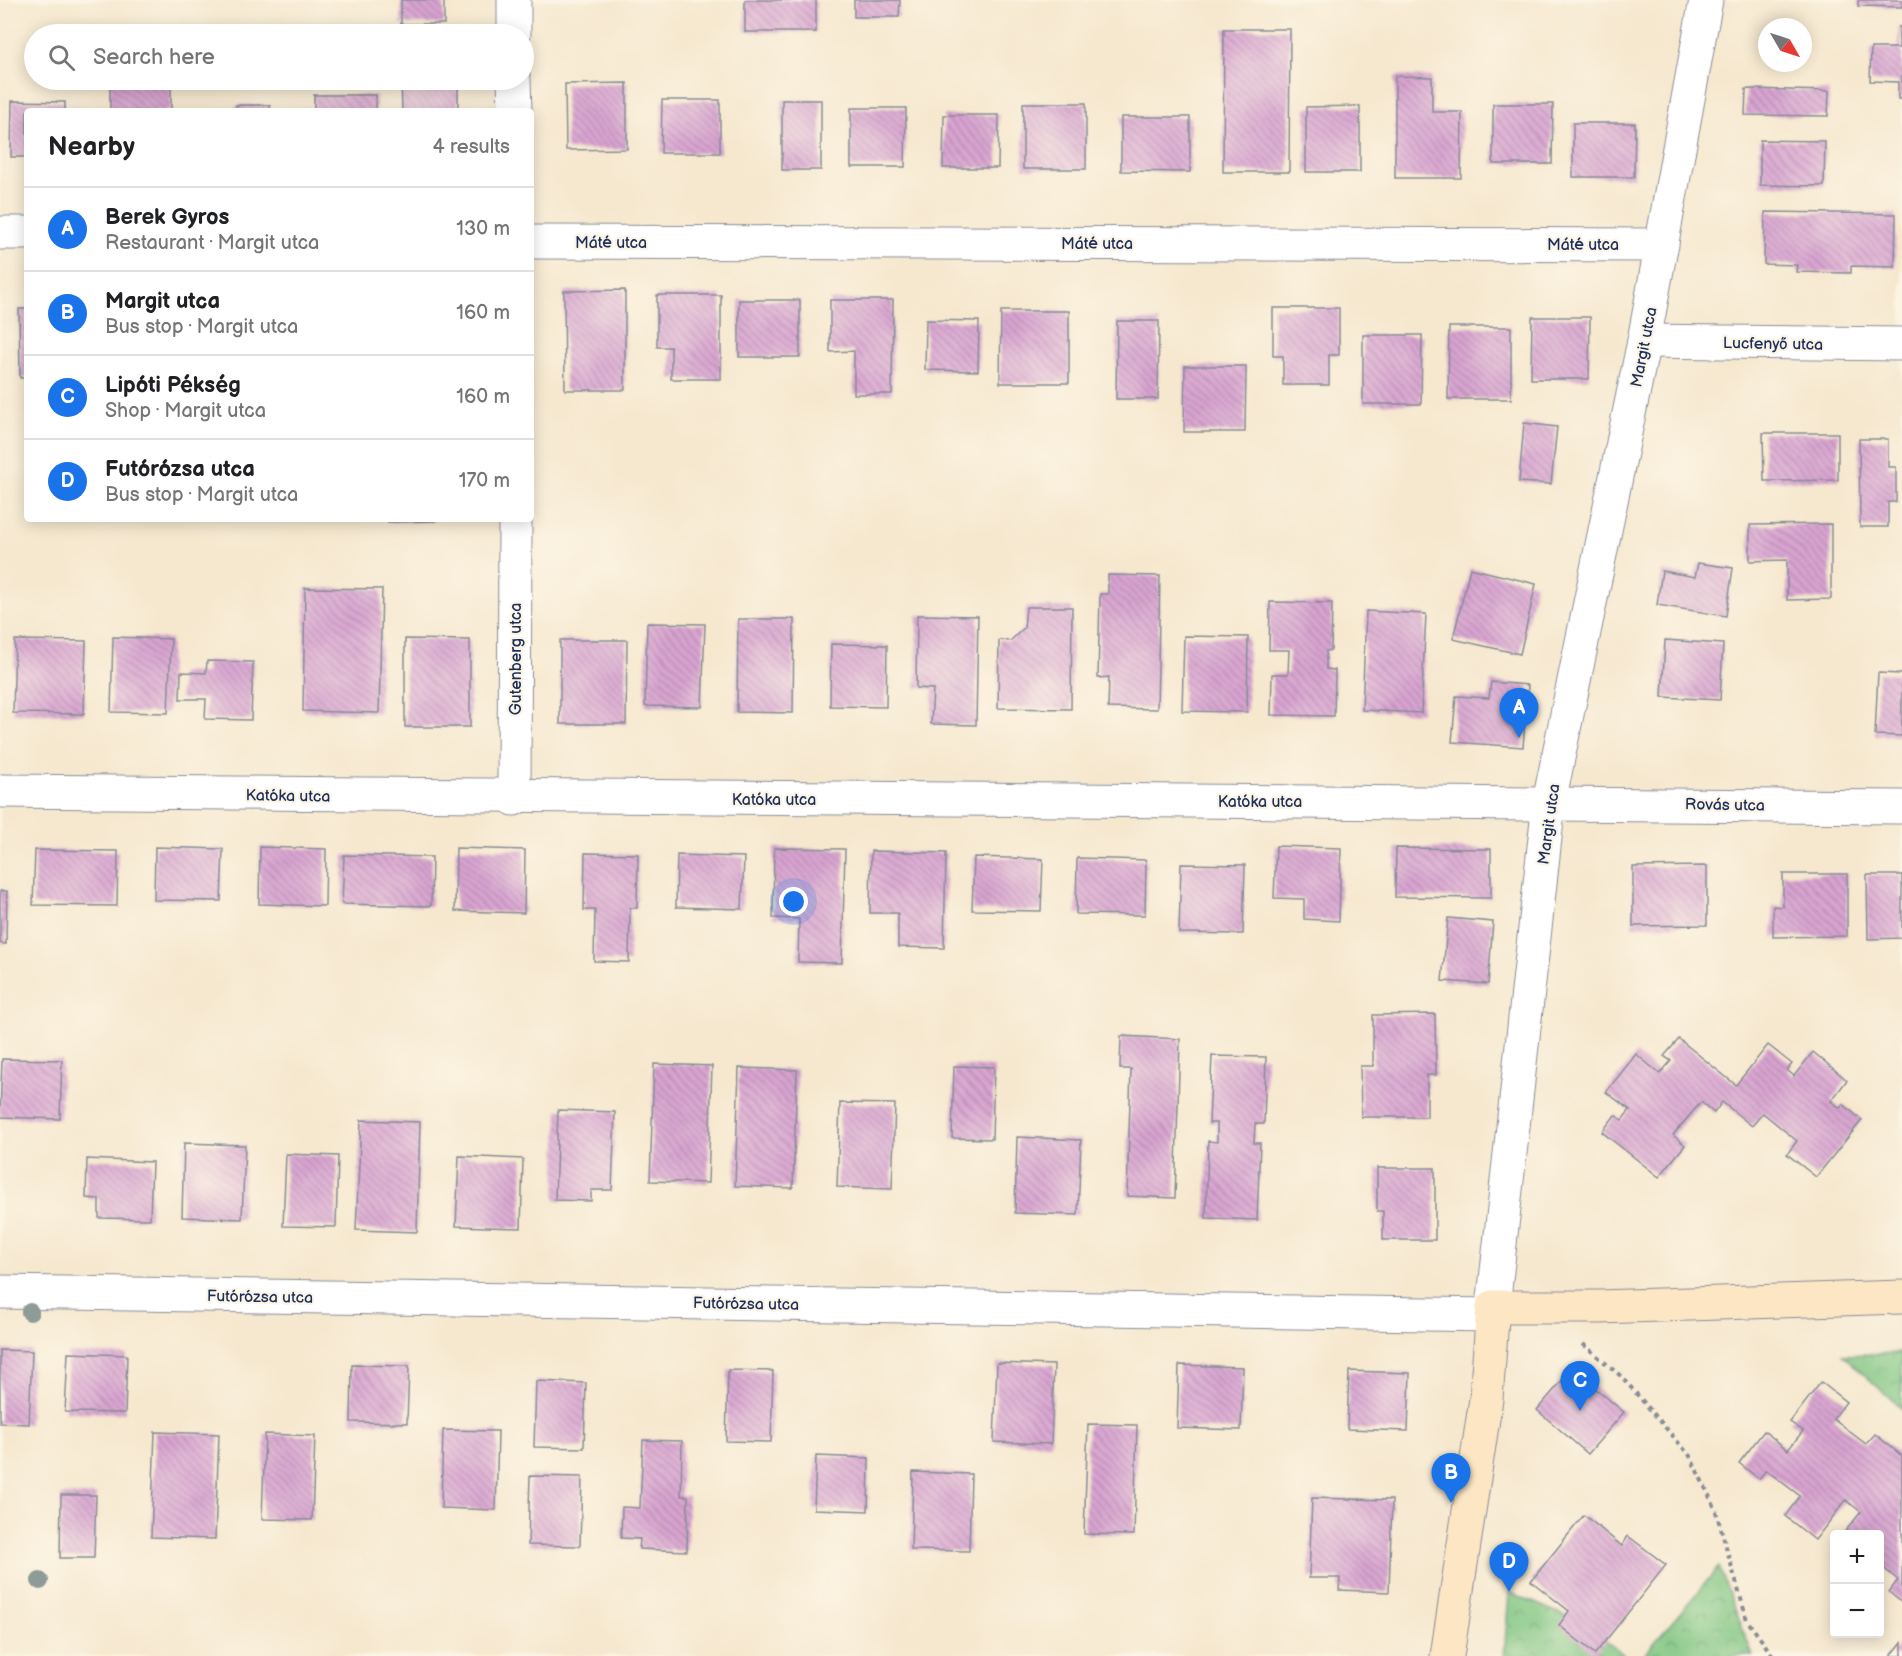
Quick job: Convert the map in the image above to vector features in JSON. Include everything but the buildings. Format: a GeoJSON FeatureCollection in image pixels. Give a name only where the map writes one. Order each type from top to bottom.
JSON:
{"type":"FeatureCollection","features":[{"type":"Feature","properties":{"kind":"street"},"geometry":{"type":"LineString","coordinates":[[514,0],[514,24]]}},
{"type":"Feature","properties":{"kind":"street","name":"Margit utca"},"geometry":{"type":"LineString","coordinates":[[1447,1656],[1486,1399],[1493,1311],[1549,802],[1644,341],[1706,0]]}},
{"type":"Feature","properties":{"kind":"street"},"geometry":{"type":"LineString","coordinates":[[514,90],[514,108]]}},
{"type":"Feature","properties":{"kind":"street"},"geometry":{"type":"LineString","coordinates":[[0,233],[24,233]]}},
{"type":"Feature","properties":{"kind":"street","name":"Máté utca"},"geometry":{"type":"LineString","coordinates":[[534,242],[1662,245]]}},
{"type":"Feature","properties":{"kind":"street","name":"Lucfenyő utca"},"geometry":{"type":"LineString","coordinates":[[1644,341],[1902,344]]}},
{"type":"Feature","properties":{"kind":"street","name":"Gutenberg utca"},"geometry":{"type":"LineString","coordinates":[[514,799],[515,522]]}},
{"type":"Feature","properties":{"kind":"street","name":"Katóka utca"},"geometry":{"type":"LineString","coordinates":[[0,791],[514,799],[1549,802]]}},
{"type":"Feature","properties":{"kind":"street","name":"Rovás utca"},"geometry":{"type":"LineString","coordinates":[[1549,802],[1902,807]]}},
{"type":"Feature","properties":{"kind":"street","name":"Futórózsa utca"},"geometry":{"type":"LineString","coordinates":[[0,1292],[1493,1311],[1902,1297]]}},
{"type":"Feature","properties":{"kind":"path"},"geometry":{"type":"LineString","coordinates":[[1542,1308],[1622,1377],[1690,1456],[1715,1508],[1747,1620],[1773,1656]]}},
{"type":"Feature","properties":{"kind":"green space"},"geometry":{"type":"Polygon","coordinates":[[[1902,1353],[1902,1409],[1843,1355],[1902,1353]]]}},
{"type":"Feature","properties":{"kind":"green space"},"geometry":{"type":"Polygon","coordinates":[[[1719,1567],[1753,1656],[1643,1656],[1719,1567]]]}},
{"type":"Feature","properties":{"kind":"green space"},"geometry":{"type":"Polygon","coordinates":[[[1509,1592],[1575,1620],[1626,1656],[1504,1656],[1509,1592]]]}},
{"type":"Feature","properties":{"kind":"place","name":"Berek Gyros"},"geometry":{"type":"Point","coordinates":[1519,738]}},
{"type":"Feature","properties":{"kind":"place","name":"Lipóti Pékség"},"geometry":{"type":"Point","coordinates":[1580,1411]}},
{"type":"Feature","properties":{"kind":"place","name":"Margit utca"},"geometry":{"type":"Point","coordinates":[1451,1503]}},
{"type":"Feature","properties":{"kind":"place","name":"Futórózsa utca"},"geometry":{"type":"Point","coordinates":[1509,1592]}}]}
